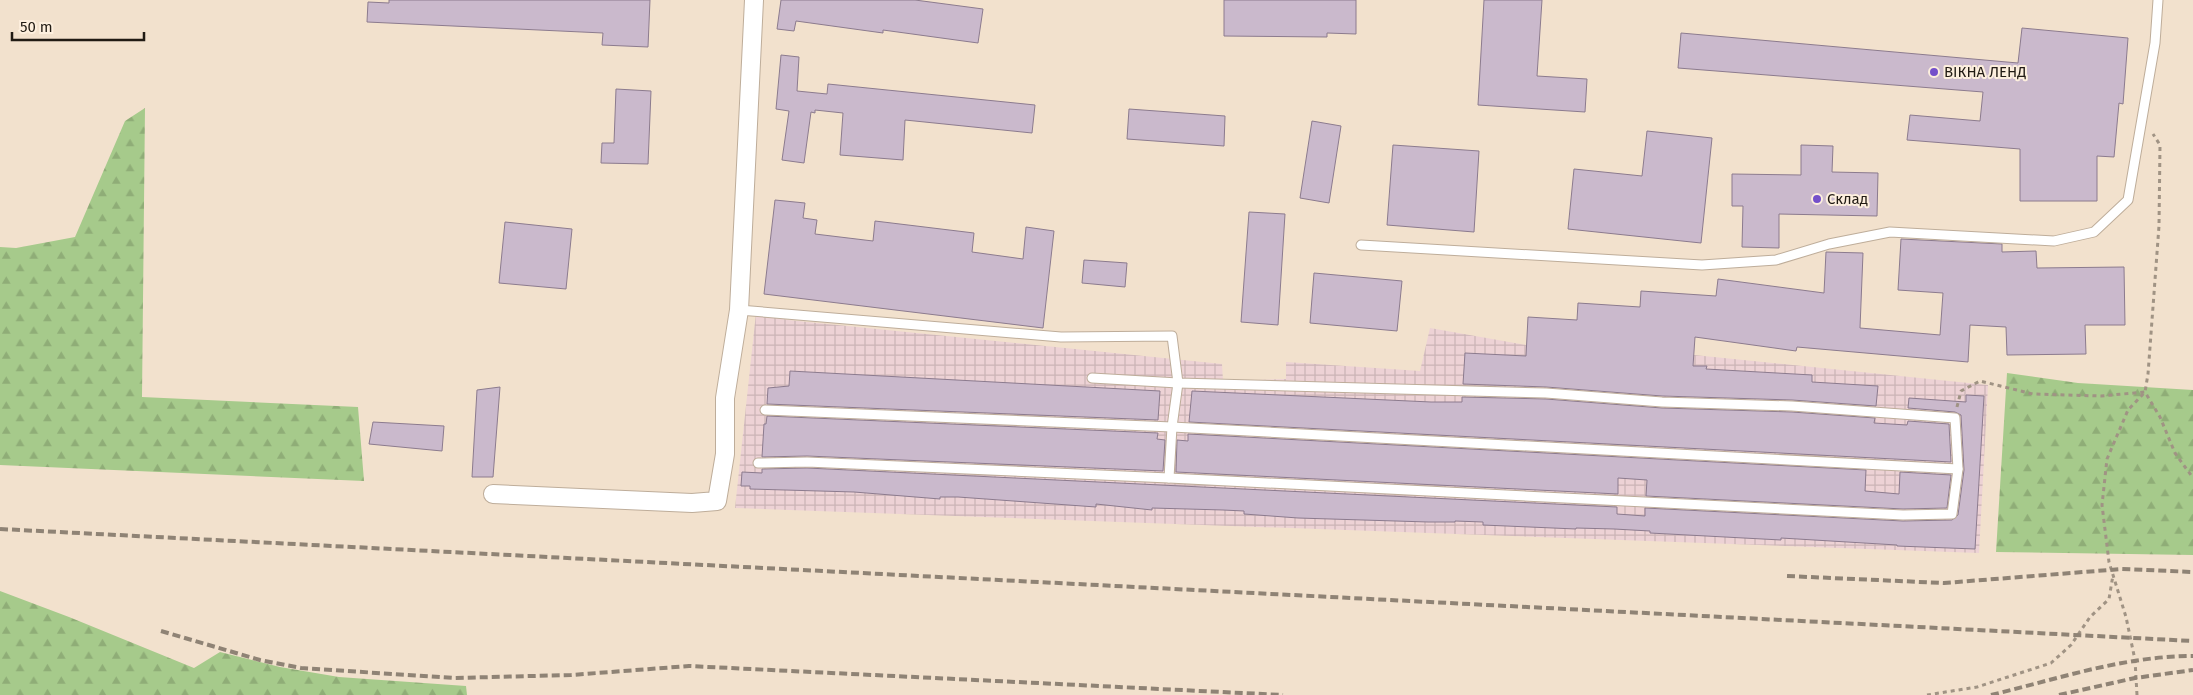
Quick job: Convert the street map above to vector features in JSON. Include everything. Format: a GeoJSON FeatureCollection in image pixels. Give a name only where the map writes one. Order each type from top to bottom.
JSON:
{"type":"FeatureCollection","features":[{"type":"Feature","properties":{"kind":"street"},"geometry":{"type":"LineString","coordinates":[[493,494],[692,504],[718,502],[726,454],[725,398],[739,310],[754,0]]}},
{"type":"Feature","properties":{"kind":"lane"},"geometry":{"type":"LineString","coordinates":[[1361,245],[1702,265],[1776,260],[1829,244],[1890,232],[2054,241],[2094,232],[2128,200],[2155,43],[2158,0]]}},
{"type":"Feature","properties":{"kind":"lane"},"geometry":{"type":"LineString","coordinates":[[739,310],[1061,337],[1172,336],[1178,383],[1172,427],[1169,478]]}},
{"type":"Feature","properties":{"kind":"lane"},"geometry":{"type":"LineString","coordinates":[[758,463],[806,462],[1169,478],[1903,515],[1952,514],[1958,469],[1955,418],[1792,406],[1662,402],[1546,393],[1178,383],[1092,378]]}},
{"type":"Feature","properties":{"kind":"lane"},"geometry":{"type":"LineString","coordinates":[[765,410],[1172,427],[1958,469]]}},
{"type":"Feature","properties":{"kind":"path"},"geometry":{"type":"LineString","coordinates":[[2137,695],[2135,660],[2126,618],[2109,562],[2102,504],[2107,459],[2128,410],[2144,392],[2148,374],[2159,226],[2160,145],[2142,117]]}},
{"type":"Feature","properties":{"kind":"path"},"geometry":{"type":"LineString","coordinates":[[1955,418],[1960,391],[1980,381],[2034,394],[2101,396],[2144,392]]}},
{"type":"Feature","properties":{"kind":"path"},"geometry":{"type":"LineString","coordinates":[[2144,392],[2160,416],[2175,454],[2193,478]]}},
{"type":"Feature","properties":{"kind":"path"},"geometry":{"type":"LineString","coordinates":[[1927,695],[1977,687],[2051,663],[2071,645],[2090,617],[2109,598],[2113,574]]}},
{"type":"Feature","properties":{"kind":"shaded area"},"geometry":{"type":"Polygon","coordinates":[[[756,313],[788,320],[1222,364],[1223,381],[1286,379],[1286,362],[1420,371],[1430,328],[1526,345],[1694,355],[1988,385],[1979,553],[735,508],[756,313]]]}},
{"type":"Feature","properties":{"kind":"green space"},"geometry":{"type":"Polygon","coordinates":[[[145,108],[142,397],[358,407],[364,481],[0,465],[0,247],[16,248],[75,237],[125,121],[145,108]]]}},
{"type":"Feature","properties":{"kind":"green space"},"geometry":{"type":"Polygon","coordinates":[[[2007,373],[2078,383],[2193,390],[2193,555],[1996,552],[2007,373]]]}},
{"type":"Feature","properties":{"kind":"green space"},"geometry":{"type":"Polygon","coordinates":[[[0,591],[194,668],[220,652],[280,667],[339,677],[466,686],[467,695],[0,695],[0,591]]]}},
{"type":"Feature","properties":{"kind":"building"},"geometry":{"type":"Polygon","coordinates":[[[389,0],[650,0],[648,47],[602,45],[603,33],[367,22],[368,2],[389,3],[389,0]]]}},
{"type":"Feature","properties":{"kind":"building"},"geometry":{"type":"Polygon","coordinates":[[[781,0],[915,0],[983,9],[978,43],[883,30],[883,33],[796,21],[794,31],[777,29],[781,0]]]}},
{"type":"Feature","properties":{"kind":"building"},"geometry":{"type":"Polygon","coordinates":[[[1224,0],[1356,0],[1356,34],[1327,33],[1327,37],[1224,36],[1224,0]]]}},
{"type":"Feature","properties":{"kind":"building"},"geometry":{"type":"Polygon","coordinates":[[[1484,0],[1542,0],[1537,76],[1587,79],[1585,112],[1478,105],[1484,0]]]}},
{"type":"Feature","properties":{"kind":"building"},"geometry":{"type":"Polygon","coordinates":[[[2022,28],[2128,38],[2123,104],[2119,103],[2114,157],[2097,156],[2097,201],[2020,201],[2020,149],[1907,140],[1910,115],[1980,121],[1983,92],[1678,68],[1681,33],[2018,63],[2022,28]]]}},
{"type":"Feature","properties":{"kind":"building"},"geometry":{"type":"Polygon","coordinates":[[[781,55],[799,57],[797,91],[827,94],[828,84],[1035,105],[1032,133],[905,120],[903,160],[840,155],[843,113],[815,110],[815,113],[811,112],[804,163],[782,160],[789,111],[776,109],[781,55]]]}},
{"type":"Feature","properties":{"kind":"building"},"geometry":{"type":"Polygon","coordinates":[[[616,89],[651,91],[648,164],[601,163],[602,143],[614,143],[616,89]]]}},
{"type":"Feature","properties":{"kind":"building"},"geometry":{"type":"Polygon","coordinates":[[[1129,109],[1225,116],[1224,146],[1127,139],[1129,109]]]}},
{"type":"Feature","properties":{"kind":"building"},"geometry":{"type":"Polygon","coordinates":[[[1312,121],[1341,126],[1329,203],[1300,198],[1312,121]]]}},
{"type":"Feature","properties":{"kind":"building"},"geometry":{"type":"Polygon","coordinates":[[[1647,131],[1712,138],[1701,243],[1568,229],[1574,169],[1642,176],[1647,131]]]}},
{"type":"Feature","properties":{"kind":"building"},"geometry":{"type":"Polygon","coordinates":[[[1393,145],[1479,151],[1474,232],[1387,225],[1393,145]]]}},
{"type":"Feature","properties":{"kind":"building"},"geometry":{"type":"Polygon","coordinates":[[[1801,145],[1833,146],[1832,172],[1878,173],[1877,216],[1779,214],[1779,248],[1742,247],[1743,206],[1732,206],[1732,174],[1801,175],[1801,145]]]}},
{"type":"Feature","properties":{"kind":"building"},"geometry":{"type":"Polygon","coordinates":[[[775,200],[805,203],[803,218],[817,220],[815,234],[873,241],[875,221],[974,233],[972,252],[1023,259],[1026,227],[1054,231],[1043,328],[764,294],[775,200]]]}},
{"type":"Feature","properties":{"kind":"building"},"geometry":{"type":"Polygon","coordinates":[[[1249,212],[1285,214],[1278,325],[1241,322],[1249,212]]]}},
{"type":"Feature","properties":{"kind":"building"},"geometry":{"type":"Polygon","coordinates":[[[505,222],[572,229],[566,289],[499,283],[505,222]]]}},
{"type":"Feature","properties":{"kind":"building"},"geometry":{"type":"Polygon","coordinates":[[[1901,239],[2002,244],[2002,252],[2036,251],[2037,268],[2124,267],[2125,325],[2085,325],[2086,354],[2007,355],[2006,327],[1970,325],[1968,362],[1797,347],[1796,351],[1695,337],[1693,366],[1707,366],[1706,369],[1812,375],[1812,382],[1878,386],[1876,406],[1792,400],[1662,396],[1546,387],[1463,384],[1465,353],[1526,356],[1528,317],[1577,320],[1578,303],[1640,307],[1641,291],[1716,296],[1718,279],[1824,293],[1826,252],[1863,253],[1860,328],[1940,335],[1943,293],[1898,290],[1901,239]]]}},
{"type":"Feature","properties":{"kind":"building"},"geometry":{"type":"Polygon","coordinates":[[[1084,260],[1127,263],[1125,287],[1082,283],[1084,260]]]}},
{"type":"Feature","properties":{"kind":"building"},"geometry":{"type":"Polygon","coordinates":[[[1314,273],[1402,281],[1397,331],[1310,323],[1314,273]]]}},
{"type":"Feature","properties":{"kind":"building"},"geometry":{"type":"Polygon","coordinates":[[[790,371],[1160,391],[1158,420],[767,404],[768,388],[789,386],[790,371]]]}},
{"type":"Feature","properties":{"kind":"building"},"geometry":{"type":"Polygon","coordinates":[[[500,387],[493,477],[472,477],[477,390],[500,387]]]}},
{"type":"Feature","properties":{"kind":"building"},"geometry":{"type":"Polygon","coordinates":[[[1192,391],[1431,402],[1462,402],[1462,397],[1546,399],[1662,408],[1792,412],[1875,418],[1874,423],[1907,425],[1908,421],[1949,424],[1951,462],[1189,422],[1192,391]]]}},
{"type":"Feature","properties":{"kind":"building"},"geometry":{"type":"Polygon","coordinates":[[[1966,395],[1984,396],[1975,549],[1650,533],[1650,531],[1614,529],[1483,525],[1483,522],[1298,518],[1244,514],[1244,511],[1152,508],[1152,510],[1096,504],[1096,507],[958,497],[940,497],[940,499],[854,492],[750,489],[750,486],[741,486],[742,472],[762,473],[762,469],[807,468],[1617,507],[1617,514],[1645,516],[1645,508],[1903,521],[1952,520],[1958,515],[1964,470],[1961,415],[1955,412],[1908,408],[1909,398],[1966,402],[1966,395]]]}},
{"type":"Feature","properties":{"kind":"building"},"geometry":{"type":"Polygon","coordinates":[[[767,416],[1158,433],[1157,439],[1165,440],[1163,471],[807,456],[762,457],[764,424],[766,424],[767,416]]]}},
{"type":"Feature","properties":{"kind":"building"},"geometry":{"type":"Polygon","coordinates":[[[373,422],[444,426],[442,451],[369,444],[373,422]]]}},
{"type":"Feature","properties":{"kind":"building"},"geometry":{"type":"Polygon","coordinates":[[[1188,434],[1866,470],[1865,491],[1899,494],[1900,472],[1951,475],[1947,508],[1903,509],[1646,496],[1647,480],[1618,478],[1618,494],[1176,472],[1177,440],[1188,441],[1188,434]]]}},
{"type":"Feature","properties":{"kind":"railway"},"geometry":{"type":"LineString","coordinates":[[0,529],[2193,641]]}},
{"type":"Feature","properties":{"kind":"railway"},"geometry":{"type":"LineString","coordinates":[[1787,576],[1944,583],[2122,569],[2193,572]]}},
{"type":"Feature","properties":{"kind":"railway"},"geometry":{"type":"LineString","coordinates":[[161,631],[260,660],[301,668],[454,678],[571,675],[689,666],[1283,695]]}},
{"type":"Feature","properties":{"kind":"railway"},"geometry":{"type":"LineString","coordinates":[[1991,695],[2116,664],[2167,657],[2193,656]]}},
{"type":"Feature","properties":{"kind":"railway"},"geometry":{"type":"LineString","coordinates":[[2059,695],[2135,678],[2193,670]]}},
{"type":"Feature","properties":{"kind":"place","name":"ВІКНА ЛЕНД"},"geometry":{"type":"Point","coordinates":[1934,72]}},
{"type":"Feature","properties":{"kind":"place","name":"Склад"},"geometry":{"type":"Point","coordinates":[1817,199]}}]}
